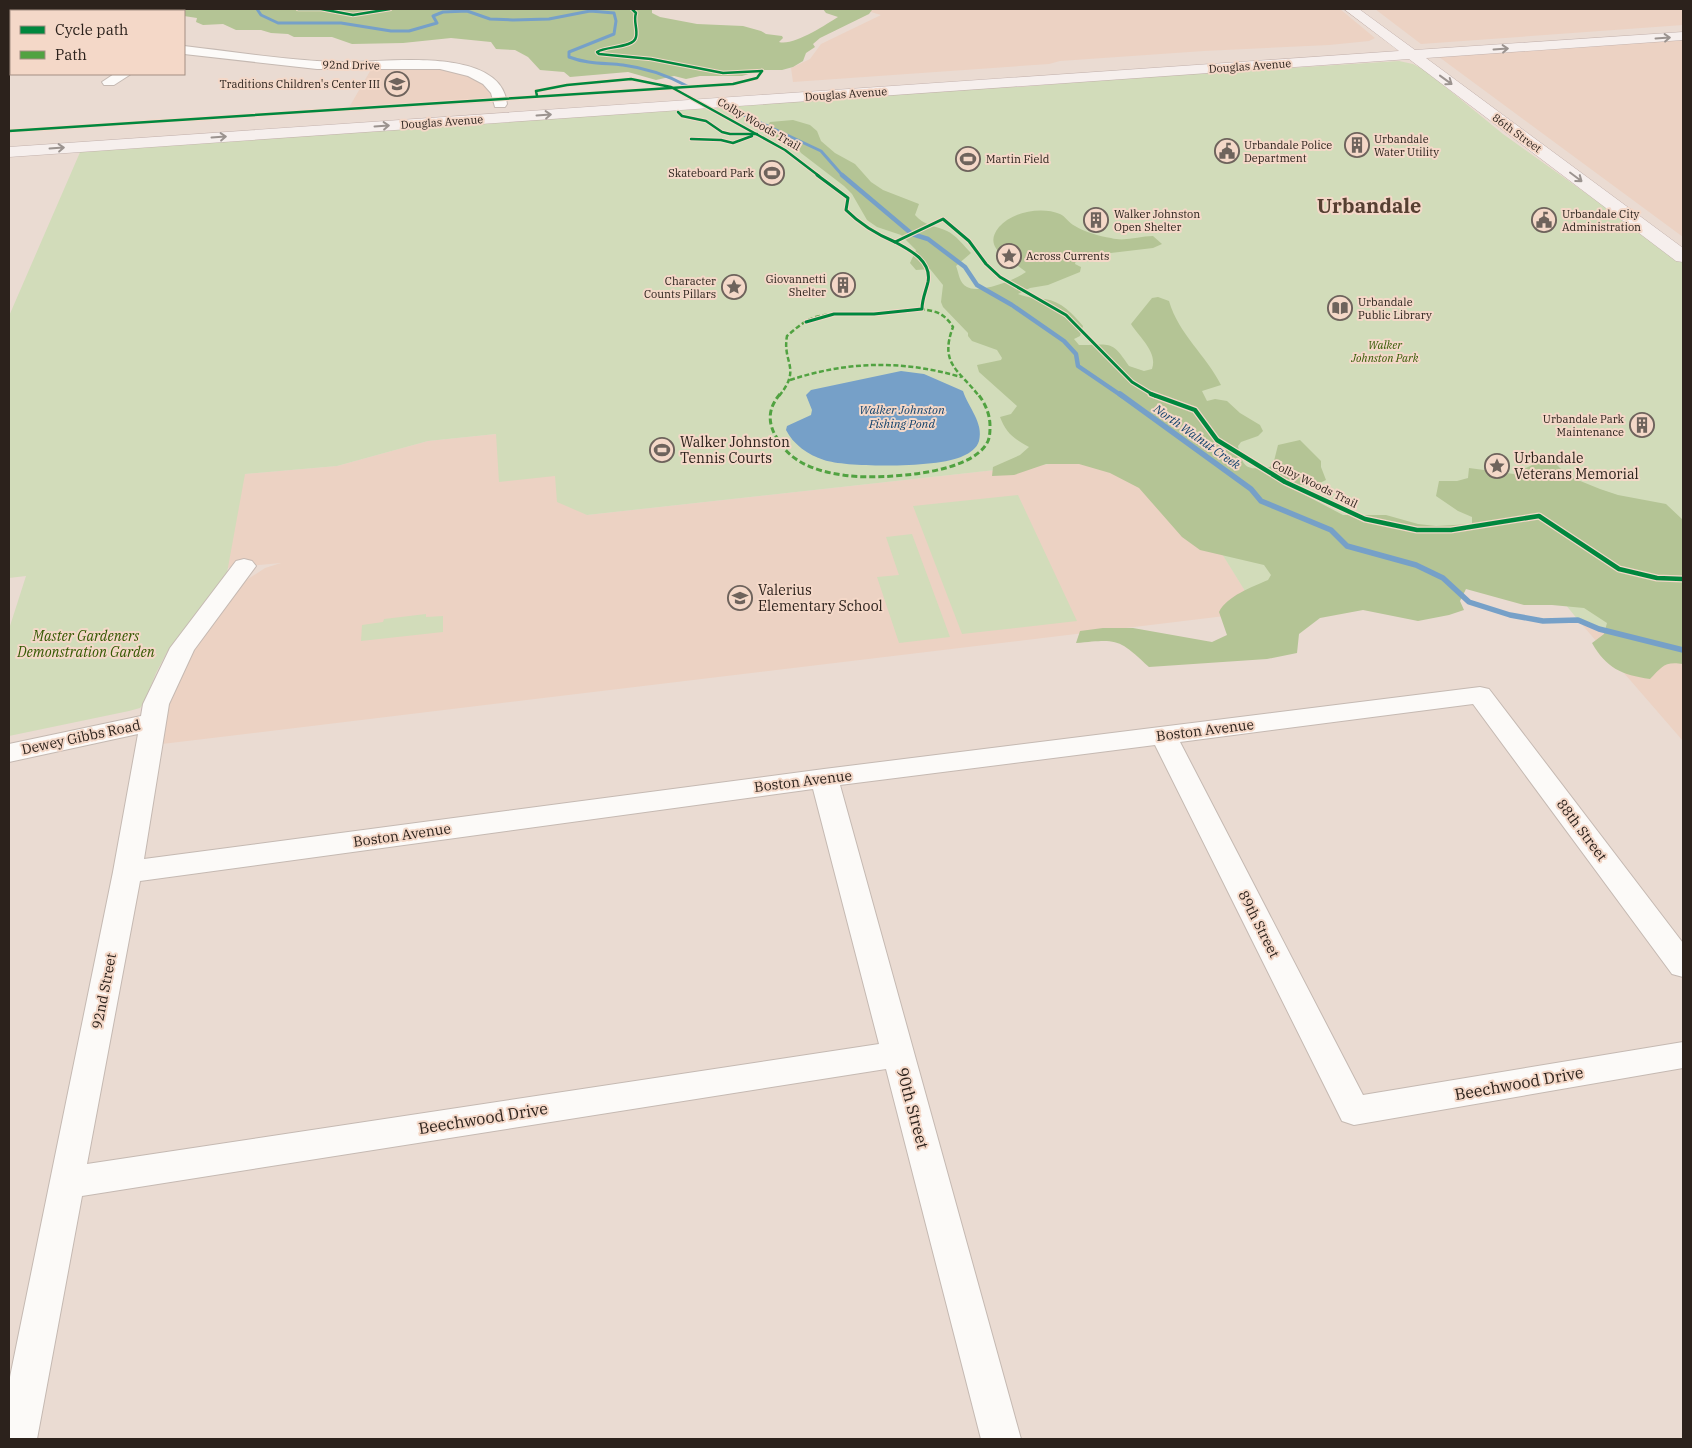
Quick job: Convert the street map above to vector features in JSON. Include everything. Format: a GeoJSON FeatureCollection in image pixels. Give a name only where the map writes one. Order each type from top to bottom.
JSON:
{"type":"FeatureCollection","features":[{"type":"Feature","properties":{"kind":"main road","name":"86th Street"},"geometry":{"type":"LineString","coordinates":[[1351,9],[1398,45],[1416,46],[1683,257]]}},
{"type":"Feature","properties":{"kind":"main road","name":"Douglas Avenue"},"geometry":{"type":"LineString","coordinates":[[9,152],[1683,25]]}},
{"type":"Feature","properties":{"kind":"main road","name":"Douglas Avenue"},"geometry":{"type":"LineString","coordinates":[[1416,46],[1435,54],[1683,36]]}},
{"type":"Feature","properties":{"kind":"main road","name":"Douglas Avenue"},"geometry":{"type":"LineString","coordinates":[[9,138],[1398,45]]}},
{"type":"Feature","properties":{"kind":"main road","name":"86th Street"},"geometry":{"type":"LineString","coordinates":[[1435,54],[1562,147]]}},
{"type":"Feature","properties":{"kind":"street","name":"92nd Drive"},"geometry":{"type":"LineString","coordinates":[[185,50],[308,64],[362,67],[416,64],[457,68],[472,72],[488,80],[497,88],[500,104]]}},
{"type":"Feature","properties":{"kind":"street"},"geometry":{"type":"LineString","coordinates":[[109,82],[122,75]]}},
{"type":"Feature","properties":{"kind":"street","name":"92nd Street"},"geometry":{"type":"LineString","coordinates":[[17,1439],[127,872],[156,704],[182,648],[244,566]]}},
{"type":"Feature","properties":{"kind":"street","name":"Boston Avenue"},"geometry":{"type":"LineString","coordinates":[[127,872],[824,778],[1480,695]]}},
{"type":"Feature","properties":{"kind":"street","name":"88th Street"},"geometry":{"type":"LineString","coordinates":[[1480,695],[1683,965]]}},
{"type":"Feature","properties":{"kind":"street","name":"Dewey Gibbs Road"},"geometry":{"type":"LineString","coordinates":[[9,753],[153,722]]}},
{"type":"Feature","properties":{"kind":"street","name":"89th Street"},"geometry":{"type":"LineString","coordinates":[[1164,736],[1354,1111]]}},
{"type":"Feature","properties":{"kind":"street","name":"90th Street"},"geometry":{"type":"LineString","coordinates":[[824,778],[1001,1439]]}},
{"type":"Feature","properties":{"kind":"street","name":"Beechwood Drive"},"geometry":{"type":"LineString","coordinates":[[67,1183],[898,1054]]}},
{"type":"Feature","properties":{"kind":"street","name":"Beechwood Drive"},"geometry":{"type":"LineString","coordinates":[[1354,1111],[1683,1055]]}},
{"type":"Feature","properties":{"kind":"shaded area"},"geometry":{"type":"Polygon","coordinates":[[[866,9],[1340,9],[1375,38],[1369,41],[1329,45],[1204,51],[793,82],[791,68],[810,59],[821,44],[881,15],[866,9]]]}},
{"type":"Feature","properties":{"kind":"shaded area"},"geometry":{"type":"Polygon","coordinates":[[[1375,9],[1683,9],[1683,25],[1421,44],[1375,9]]]}},
{"type":"Feature","properties":{"kind":"shaded area"},"geometry":{"type":"Polygon","coordinates":[[[1683,36],[1683,237],[1435,54],[1683,36]]]}},
{"type":"Feature","properties":{"kind":"shaded area"},"geometry":{"type":"Polygon","coordinates":[[[416,65],[472,72],[500,102],[347,111],[373,66],[416,65]]]}},
{"type":"Feature","properties":{"kind":"shaded area","name":"Valerius Elementary School"},"geometry":{"type":"Polygon","coordinates":[[[496,434],[555,476],[587,515],[1160,452],[1258,612],[162,744],[169,704],[175,684],[194,647],[245,581],[265,568],[281,563],[227,568],[244,474],[337,466],[428,441],[496,434]]]}},
{"type":"Feature","properties":{"kind":"shaded area"},"geometry":{"type":"Polygon","coordinates":[[[1578,620],[1599,629],[1683,650],[1683,741],[1578,620]]]}},
{"type":"Feature","properties":{"kind":"green space"},"geometry":{"type":"Polygon","coordinates":[[[161,9],[652,9],[652,13],[660,17],[697,24],[743,26],[766,34],[782,36],[783,38],[779,42],[785,42],[801,38],[838,17],[826,13],[823,9],[872,10],[869,14],[820,38],[813,44],[815,47],[806,53],[803,61],[793,67],[782,70],[762,70],[742,76],[700,76],[686,79],[674,76],[656,80],[628,72],[570,77],[564,72],[540,70],[528,57],[515,50],[496,49],[491,42],[451,38],[403,43],[352,44],[332,37],[294,37],[288,34],[271,33],[261,30],[236,30],[223,24],[203,25],[196,22],[197,18],[185,16],[185,10],[161,9]]]}},
{"type":"Feature","properties":{"kind":"green space","name":"Walker Johnston Park"},"geometry":{"type":"Polygon","coordinates":[[[1399,61],[1413,64],[1426,71],[1503,134],[1587,194],[1635,225],[1683,262],[1683,650],[1599,629],[1578,620],[1545,579],[1258,612],[1159,452],[587,515],[557,502],[555,476],[499,482],[496,434],[428,441],[337,466],[245,474],[227,573],[167,652],[140,708],[9,736],[9,629],[26,576],[9,578],[9,316],[81,150],[953,89],[1020,87],[1197,72],[1399,61]]]}},
{"type":"Feature","properties":{"kind":"green space"},"geometry":{"type":"Polygon","coordinates":[[[793,120],[810,125],[817,131],[821,141],[835,153],[855,164],[871,182],[883,190],[919,204],[915,215],[922,221],[947,231],[957,238],[971,253],[956,266],[964,285],[973,289],[1006,282],[1026,272],[1001,254],[994,242],[994,235],[999,227],[1019,214],[1036,211],[1052,212],[1062,215],[1073,225],[1083,230],[1116,239],[1153,236],[1162,244],[1153,248],[1077,257],[1075,264],[1081,267],[1080,272],[1048,285],[1030,288],[1018,294],[1051,300],[1061,305],[1083,326],[1080,336],[1074,339],[1079,345],[1109,345],[1114,347],[1129,366],[1144,371],[1152,369],[1152,357],[1147,345],[1131,324],[1152,298],[1158,297],[1169,301],[1179,324],[1221,385],[1202,391],[1207,401],[1215,399],[1227,401],[1240,413],[1260,425],[1263,431],[1258,436],[1241,442],[1238,446],[1245,464],[1252,468],[1270,467],[1274,461],[1278,445],[1300,440],[1321,461],[1321,467],[1326,480],[1318,484],[1299,485],[1305,495],[1343,515],[1386,515],[1418,524],[1436,526],[1472,524],[1472,517],[1458,511],[1436,496],[1439,481],[1457,481],[1468,478],[1469,468],[1514,474],[1538,462],[1553,461],[1568,476],[1600,489],[1618,495],[1666,504],[1683,520],[1683,664],[1667,664],[1650,679],[1631,675],[1616,669],[1597,652],[1592,643],[1604,634],[1607,623],[1584,608],[1524,605],[1466,589],[1460,601],[1464,610],[1449,615],[1418,621],[1363,610],[1320,618],[1299,634],[1297,653],[1267,659],[1149,667],[1130,650],[1117,643],[1101,641],[1076,643],[1080,631],[1103,628],[1133,628],[1212,642],[1227,635],[1219,612],[1223,606],[1240,593],[1268,580],[1271,575],[1264,565],[1200,550],[1182,537],[1139,488],[1110,473],[1079,464],[1046,464],[1014,475],[992,476],[993,467],[1020,455],[1029,447],[1011,435],[1000,417],[1011,414],[1017,406],[979,372],[977,365],[1001,360],[1002,358],[997,350],[972,341],[968,333],[943,307],[941,302],[943,285],[930,269],[916,270],[910,263],[916,250],[901,235],[877,227],[867,220],[852,194],[844,186],[799,150],[765,131],[770,122],[793,120]]]}},
{"type":"Feature","properties":{"kind":"green space"},"geometry":{"type":"Polygon","coordinates":[[[1018,495],[1077,621],[962,634],[913,506],[1018,495]]]}},
{"type":"Feature","properties":{"kind":"green space"},"geometry":{"type":"Polygon","coordinates":[[[912,534],[950,637],[899,643],[877,577],[899,575],[886,537],[912,534]]]}},
{"type":"Feature","properties":{"kind":"green space"},"geometry":{"type":"Polygon","coordinates":[[[426,614],[426,617],[443,616],[443,632],[361,641],[362,625],[383,622],[384,619],[426,614]]]}},
{"type":"Feature","properties":{"kind":"water","name":"Walker Johnston Fishing Pond"},"geometry":{"type":"Polygon","coordinates":[[[901,371],[924,374],[963,391],[979,428],[979,441],[973,450],[951,460],[915,465],[894,466],[836,463],[812,455],[797,444],[786,430],[787,426],[811,415],[812,410],[806,395],[811,390],[901,371]]]}},
{"type":"Feature","properties":{"kind":"waterway","name":"North Walnut Creek"},"geometry":{"type":"LineString","coordinates":[[257,9],[261,15],[278,23],[341,23],[391,31],[409,31],[437,23],[433,16],[443,12],[467,11],[490,19],[513,20],[549,19],[590,11],[614,13],[616,21],[614,34],[569,52],[569,57],[589,62],[640,68],[672,78],[687,86]]}},
{"type":"Feature","properties":{"kind":"waterway","name":"North Walnut Creek"},"geometry":{"type":"LineString","coordinates":[[734,108],[744,115],[821,151],[842,175]]}},
{"type":"Feature","properties":{"kind":"waterway","name":"North Walnut Creek"},"geometry":{"type":"LineString","coordinates":[[842,175],[912,234],[928,239],[965,267],[977,285],[1012,305],[1064,341],[1076,354],[1078,366],[1122,396]]}},
{"type":"Feature","properties":{"kind":"waterway","name":"North Walnut Creek"},"geometry":{"type":"LineString","coordinates":[[1120,394],[1251,489],[1261,501],[1331,530],[1347,546],[1416,565],[1443,578],[1469,602],[1510,615],[1543,621],[1578,620],[1599,629],[1683,650]]}},
{"type":"Feature","properties":{"kind":"marked path"},"geometry":{"type":"LineString","coordinates":[[919,309],[930,310],[943,315],[953,327],[948,346],[950,362],[955,370],[976,391],[987,410],[990,422],[988,441],[981,451],[959,463],[927,472],[902,476],[875,477],[848,476],[822,470],[799,461],[781,446],[771,426],[770,417],[773,404],[786,388],[791,376],[791,365],[786,342],[787,336],[796,327],[816,317],[827,315],[890,313],[919,309]]}},
{"type":"Feature","properties":{"kind":"marked path"},"geometry":{"type":"LineString","coordinates":[[790,380],[832,368],[875,363],[919,366],[961,377]]}},
{"type":"Feature","properties":{"kind":"cycle path"},"geometry":{"type":"LineString","coordinates":[[298,9],[321,9],[353,15],[390,9]]}},
{"type":"Feature","properties":{"kind":"cycle path"},"geometry":{"type":"LineString","coordinates":[[632,9],[636,13],[634,18],[636,37],[634,41],[629,44],[602,49],[597,52],[599,54],[651,59],[723,73],[762,71]]}},
{"type":"Feature","properties":{"kind":"cycle path"},"geometry":{"type":"LineString","coordinates":[[9,131],[733,84],[757,78],[762,71]]}},
{"type":"Feature","properties":{"kind":"cycle path","name":"Colby Woods Trail"},"geometry":{"type":"LineString","coordinates":[[537,96],[536,91],[567,85],[631,79],[671,87],[785,150],[848,198],[846,210],[862,225],[881,236],[895,242],[943,219],[969,241],[986,264],[1000,277],[1066,315],[1132,382],[1150,394],[1195,410],[1217,440],[1285,482],[1365,519],[1417,530],[1451,530],[1539,516],[1619,569],[1657,578],[1683,579]]}},
{"type":"Feature","properties":{"kind":"cycle path","name":"Colby Woods Trail"},"geometry":{"type":"LineString","coordinates":[[678,112],[682,116],[706,121],[722,132],[730,134],[757,134]]}},
{"type":"Feature","properties":{"kind":"cycle path","name":"Colby Woods Trail"},"geometry":{"type":"LineString","coordinates":[[691,139],[721,140],[733,143],[752,136]]}},
{"type":"Feature","properties":{"kind":"cycle path"},"geometry":{"type":"LineString","coordinates":[[806,322],[834,314],[874,314],[922,309],[929,275],[927,268],[919,257],[895,242]]}},
{"type":"Feature","properties":{"kind":"place","name":"Traditions Children's Center III"},"geometry":{"type":"Point","coordinates":[397,84]}},
{"type":"Feature","properties":{"kind":"place","name":"Urbandale Water Utility"},"geometry":{"type":"Point","coordinates":[1357,145]}},
{"type":"Feature","properties":{"kind":"place","name":"Urbandale Police Department"},"geometry":{"type":"Point","coordinates":[1227,151]}},
{"type":"Feature","properties":{"kind":"place","name":"Martin Field"},"geometry":{"type":"Point","coordinates":[968,159]}},
{"type":"Feature","properties":{"kind":"place","name":"Skateboard Park"},"geometry":{"type":"Point","coordinates":[772,173]}},
{"type":"Feature","properties":{"kind":"place","name":"Walker Johnston Open Shelter"},"geometry":{"type":"Point","coordinates":[1096,220]}},
{"type":"Feature","properties":{"kind":"place","name":"Urbandale City Administration"},"geometry":{"type":"Point","coordinates":[1544,220]}},
{"type":"Feature","properties":{"kind":"place","name":"Across Currents"},"geometry":{"type":"Point","coordinates":[1009,256]}},
{"type":"Feature","properties":{"kind":"place","name":"Giovannetti Shelter"},"geometry":{"type":"Point","coordinates":[843,285]}},
{"type":"Feature","properties":{"kind":"place","name":"Character Counts Pillars"},"geometry":{"type":"Point","coordinates":[734,287]}},
{"type":"Feature","properties":{"kind":"place","name":"Urbandale Public Library"},"geometry":{"type":"Point","coordinates":[1340,308]}},
{"type":"Feature","properties":{"kind":"place","name":"Urbandale Park Maintenance"},"geometry":{"type":"Point","coordinates":[1642,425]}},
{"type":"Feature","properties":{"kind":"place","name":"Walker Johnston Tennis Courts"},"geometry":{"type":"Point","coordinates":[662,450]}},
{"type":"Feature","properties":{"kind":"place","name":"Urbandale Veterans Memorial"},"geometry":{"type":"Point","coordinates":[1497,466]}},
{"type":"Feature","properties":{"kind":"place","name":"Valerius Elementary School"},"geometry":{"type":"Point","coordinates":[740,598]}},
{"type":"Feature","properties":{"kind":"district","name":"Urbandale"},"geometry":{"type":"Point","coordinates":[1369,206]}},
{"type":"Feature","properties":{"kind":"park label","name":"Master Gardeners Demonstration Garden"},"geometry":{"type":"Point","coordinates":[86,644]}}]}
